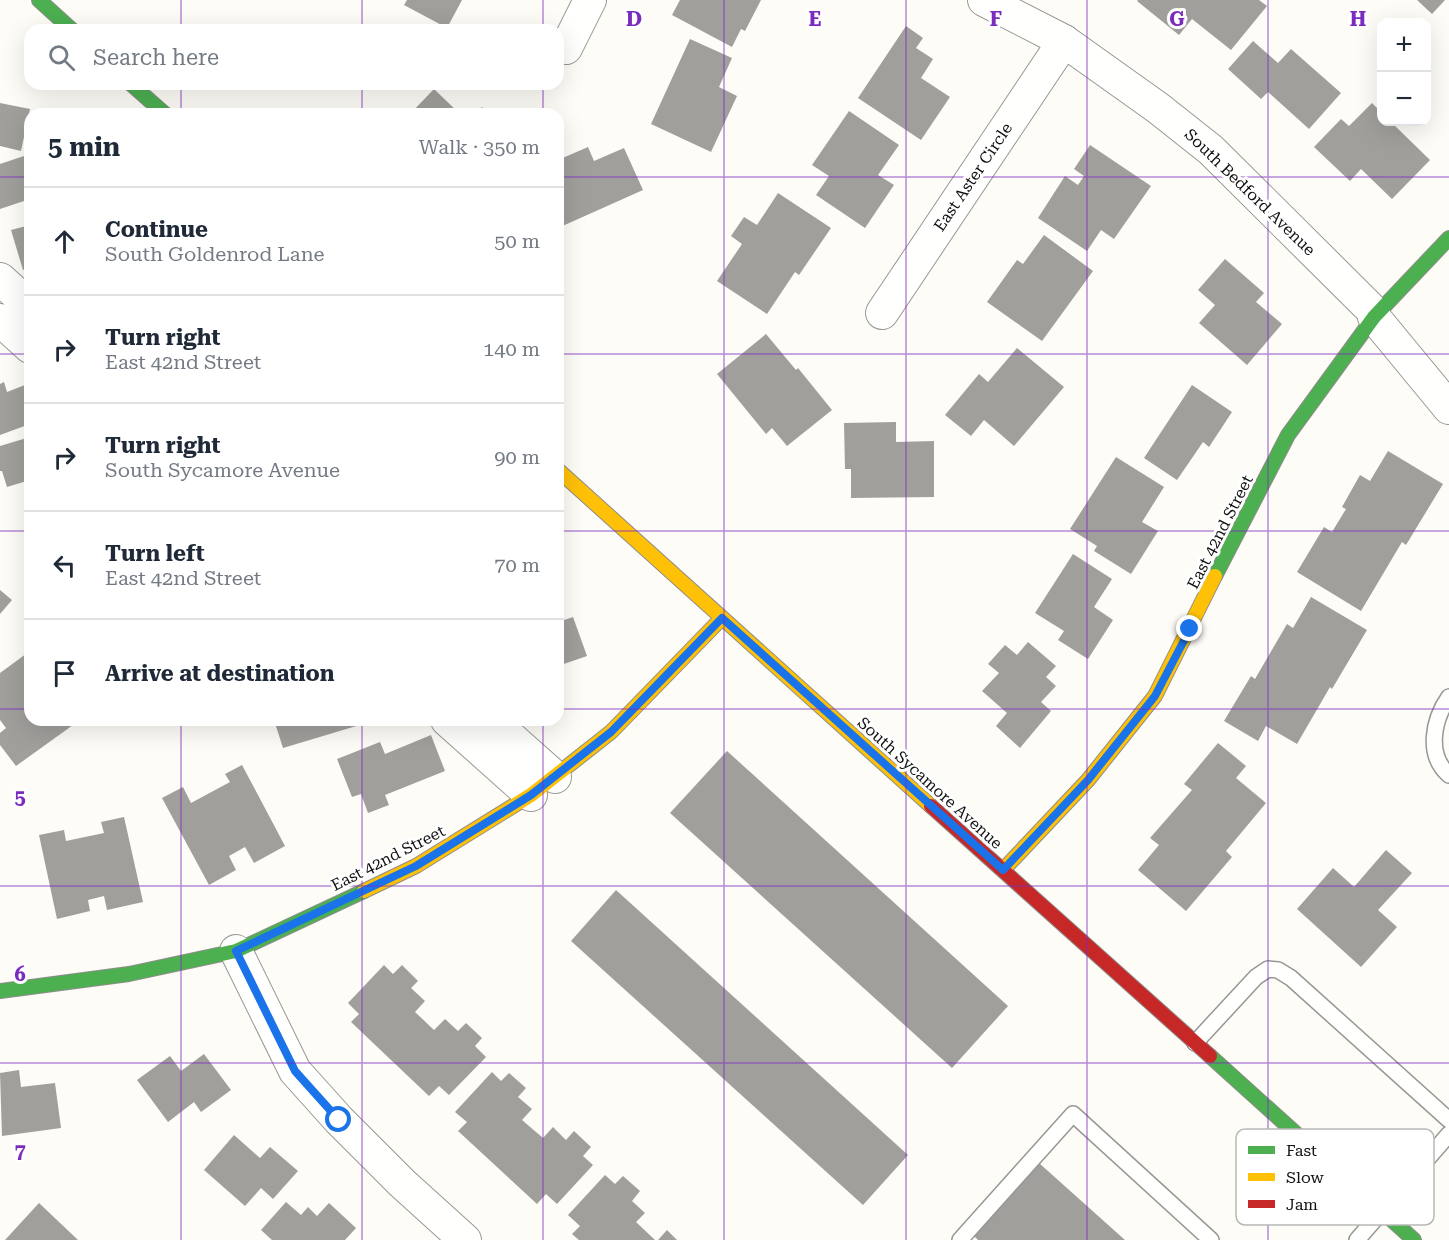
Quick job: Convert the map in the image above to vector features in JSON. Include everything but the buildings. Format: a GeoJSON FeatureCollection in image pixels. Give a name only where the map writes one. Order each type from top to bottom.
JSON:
{"type":"FeatureCollection","features":[{"type":"Feature","properties":{"kind":"street"},"geometry":{"type":"LineString","coordinates":[[39,0],[65,24]]}},
{"type":"Feature","properties":{"kind":"street"},"geometry":{"type":"LineString","coordinates":[[566,48],[590,0]]}},
{"type":"Feature","properties":{"kind":"street","name":"South Bedford Avenue"},"geometry":{"type":"LineString","coordinates":[[984,0],[1064,41],[1158,108],[1211,150],[1372,310],[1374,317],[1449,408]]}},
{"type":"Feature","properties":{"kind":"street","name":"East Aster Circle"},"geometry":{"type":"LineString","coordinates":[[882,313],[1064,41]]}},
{"type":"Feature","properties":{"kind":"street"},"geometry":{"type":"LineString","coordinates":[[139,90],[158,108]]}},
{"type":"Feature","properties":{"kind":"street","name":"East 42nd Street"},"geometry":{"type":"LineString","coordinates":[[1003,870],[1088,780],[1155,696],[1234,537],[1288,435],[1374,317],[1449,238]]}},
{"type":"Feature","properties":{"kind":"street"},"geometry":{"type":"LineString","coordinates":[[0,279],[24,301]]}},
{"type":"Feature","properties":{"kind":"street"},"geometry":{"type":"LineString","coordinates":[[0,320],[24,342]]}},
{"type":"Feature","properties":{"kind":"street","name":"South Sycamore Avenue"},"geometry":{"type":"LineString","coordinates":[[564,475],[1291,1129]]}},
{"type":"Feature","properties":{"kind":"street","name":"East 42nd Street"},"geometry":{"type":"LineString","coordinates":[[0,991],[129,974],[236,951],[416,866],[543,786],[611,732],[722,618]]}},
{"type":"Feature","properties":{"kind":"street"},"geometry":{"type":"LineString","coordinates":[[456,726],[543,786]]}},
{"type":"Feature","properties":{"kind":"street"},"geometry":{"type":"LineString","coordinates":[[496,726],[543,786]]}},
{"type":"Feature","properties":{"kind":"street"},"geometry":{"type":"LineString","coordinates":[[236,951],[295,1071],[402,1184],[465,1240]]}},
{"type":"Feature","properties":{"kind":"street","name":"South Sycamore Avenue"},"geometry":{"type":"LineString","coordinates":[[1397,1225],[1414,1240]]}},
{"type":"Feature","properties":{"kind":"lane"},"geometry":{"type":"LineString","coordinates":[[1449,697],[1437,724],[1433,744],[1435,756],[1441,768],[1449,775]]}},
{"type":"Feature","properties":{"kind":"lane"},"geometry":{"type":"LineString","coordinates":[[1195,1043],[1256,977],[1268,969],[1278,970],[1291,978],[1449,1120]]}},
{"type":"Feature","properties":{"kind":"lane"},"geometry":{"type":"LineString","coordinates":[[960,1240],[1073,1114],[1211,1240]]}},
{"type":"Feature","properties":{"kind":"lane"},"geometry":{"type":"LineString","coordinates":[[1434,1152],[1449,1134]]}},
{"type":"Feature","properties":{"kind":"lane"},"geometry":{"type":"LineString","coordinates":[[1357,1240],[1371,1225]]}},
{"type":"Feature","properties":{"kind":"traffic: fast"},"geometry":{"type":"LineString","coordinates":[[39,0],[65,24]]}},
{"type":"Feature","properties":{"kind":"traffic: fast"},"geometry":{"type":"LineString","coordinates":[[138,90],[158,108]]}},
{"type":"Feature","properties":{"kind":"traffic: fast"},"geometry":{"type":"LineString","coordinates":[[1215,576],[1288,435],[1374,317],[1449,238]]}},
{"type":"Feature","properties":{"kind":"traffic: fast"},"geometry":{"type":"LineString","coordinates":[[0,991],[129,974],[236,951],[364,891]]}},
{"type":"Feature","properties":{"kind":"traffic: fast"},"geometry":{"type":"LineString","coordinates":[[1210,1056],[1291,1129]]}},
{"type":"Feature","properties":{"kind":"traffic: fast"},"geometry":{"type":"LineString","coordinates":[[1397,1225],[1414,1240]]}},
{"type":"Feature","properties":{"kind":"traffic: slow"},"geometry":{"type":"LineString","coordinates":[[564,475],[931,806]]}},
{"type":"Feature","properties":{"kind":"traffic: slow"},"geometry":{"type":"LineString","coordinates":[[1003,870],[1088,780],[1155,696],[1215,576]]}},
{"type":"Feature","properties":{"kind":"traffic: slow"},"geometry":{"type":"LineString","coordinates":[[364,891],[416,866],[531,795],[611,732],[722,618]]}},
{"type":"Feature","properties":{"kind":"traffic: jam"},"geometry":{"type":"LineString","coordinates":[[931,806],[1210,1056]]}},
{"type":"Feature","properties":{"kind":"route"},"geometry":{"type":"LineString","coordinates":[[339,1120],[295,1071],[236,951],[416,866],[531,795],[611,732],[722,618],[1003,870],[1088,780],[1155,696],[1190,629]]}}]}
